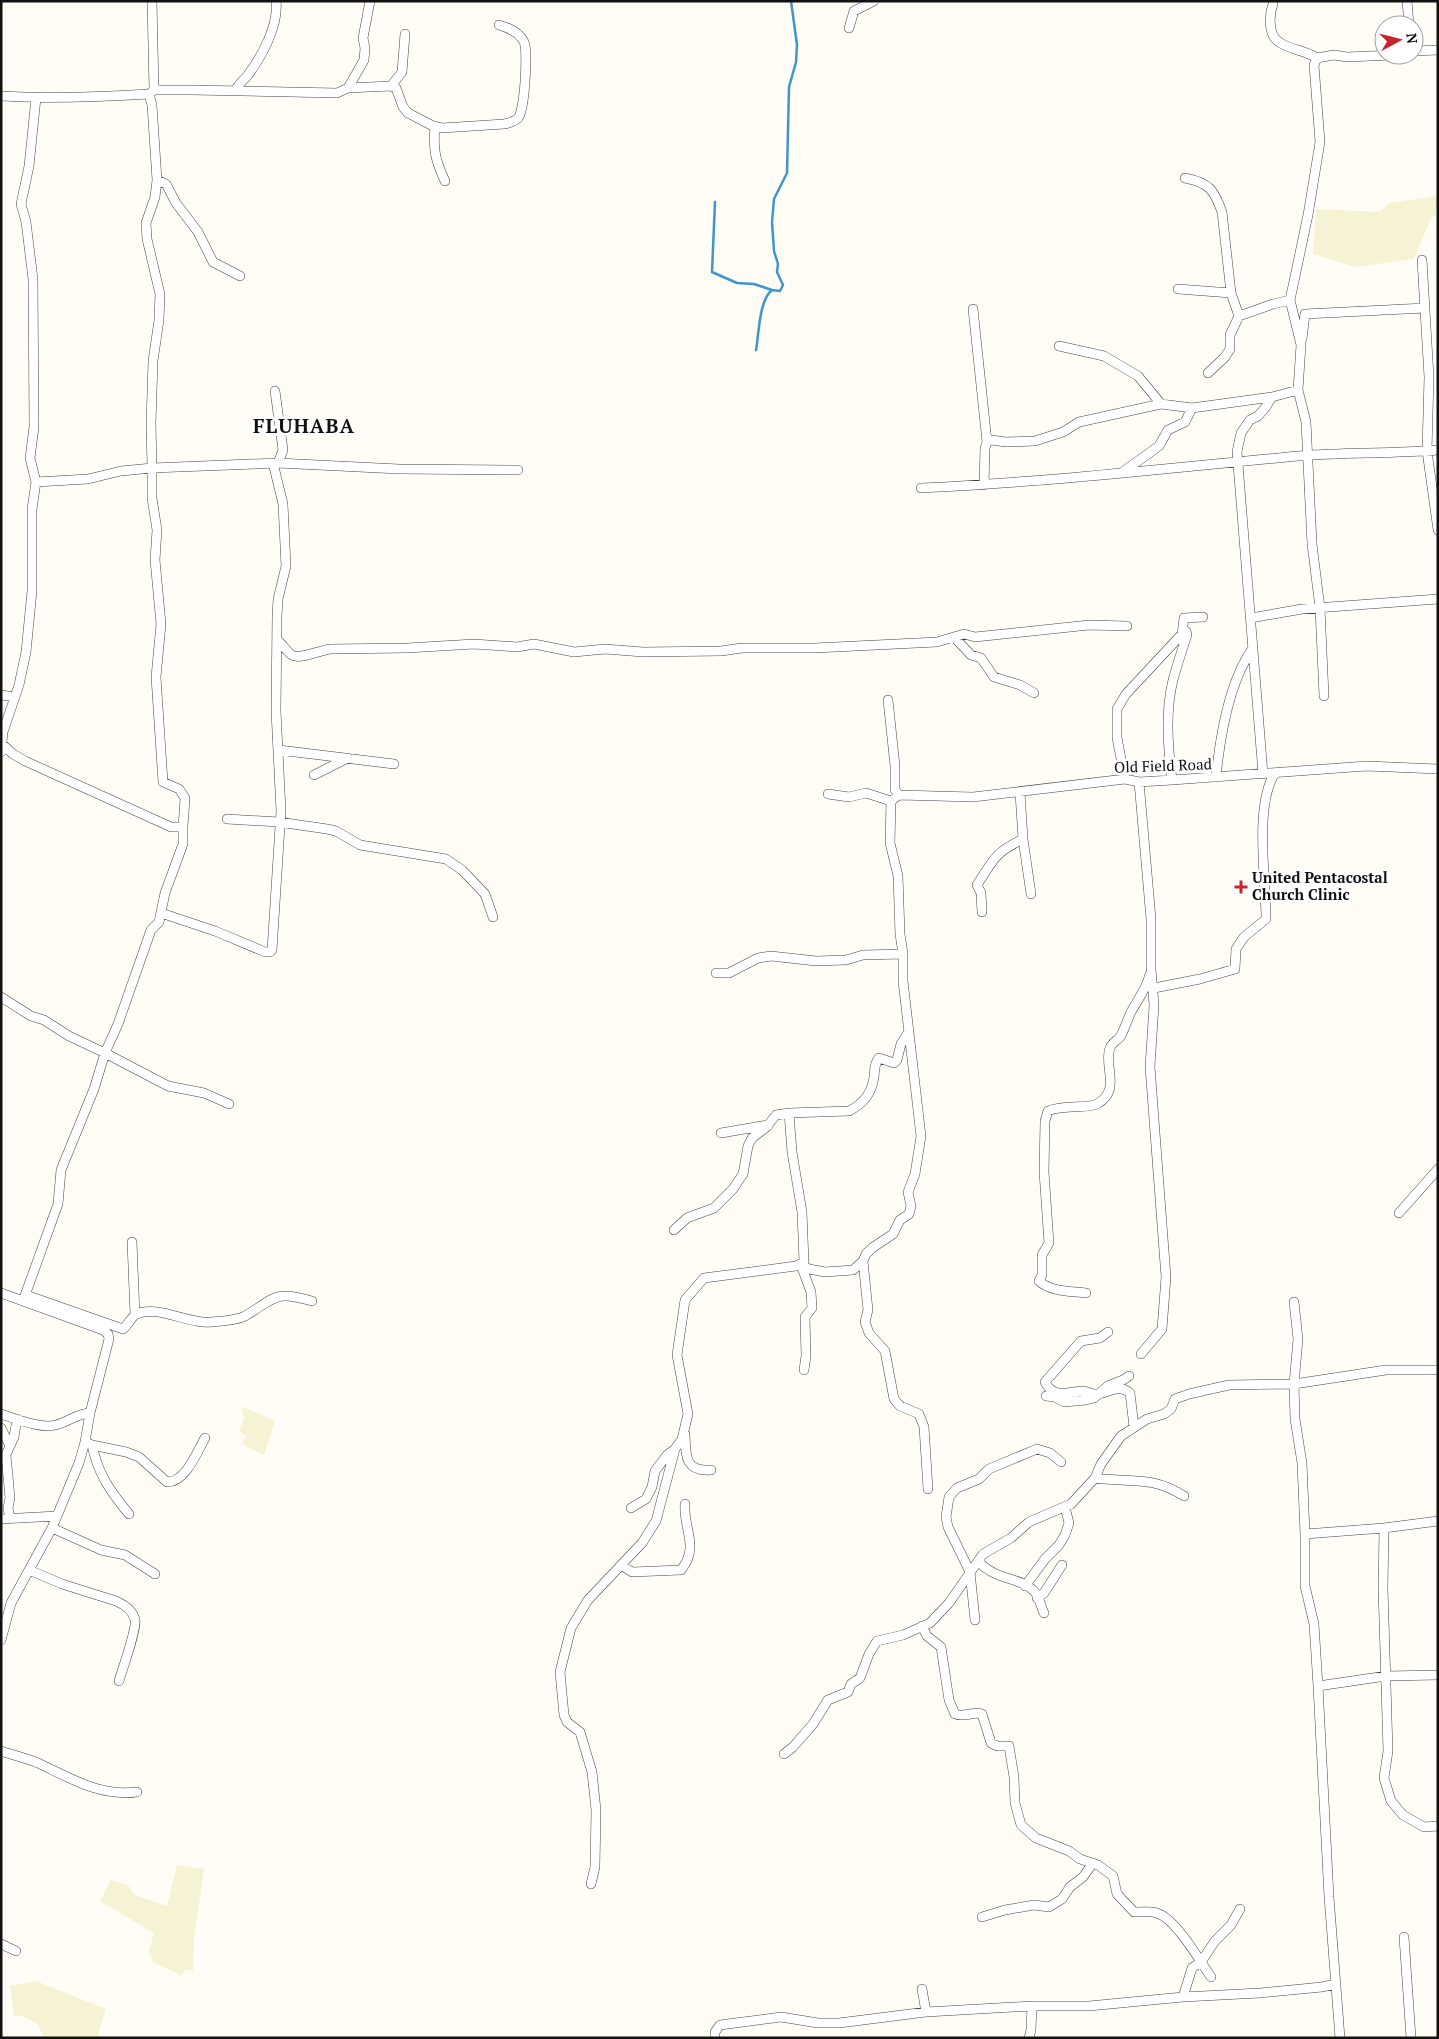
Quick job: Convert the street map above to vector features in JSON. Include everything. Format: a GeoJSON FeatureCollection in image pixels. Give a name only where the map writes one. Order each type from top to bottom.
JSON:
{"type":"FeatureCollection","features":[{"type":"Feature","properties":{"kind":"street"},"geometry":{"type":"LineString","coordinates":[[24,1298],[58,1204],[61,1170],[94,1089],[105,1053],[118,1024],[151,930],[159,922],[165,893],[183,844],[185,798],[179,789],[164,782],[156,662],[161,624],[154,560],[157,530],[152,498],[151,423],[153,361],[159,320],[160,294],[147,239],[146,223],[155,197],[157,180],[151,92],[152,1]]}},
{"type":"Feature","properties":{"kind":"street"},"geometry":{"type":"LineString","coordinates":[[236,90],[253,66],[269,36],[277,12],[276,1]]}},
{"type":"Feature","properties":{"kind":"street"},"geometry":{"type":"LineString","coordinates":[[348,88],[364,60],[365,48],[363,38],[370,1]]}},
{"type":"Feature","properties":{"kind":"street"},"geometry":{"type":"LineString","coordinates":[[849,28],[854,11],[874,1]]}},
{"type":"Feature","properties":{"kind":"street"},"geometry":{"type":"LineString","coordinates":[[1407,1],[1408,15]]}},
{"type":"Feature","properties":{"kind":"street"},"geometry":{"type":"LineString","coordinates":[[1273,4],[1270,23],[1278,42],[1317,58],[1334,55],[1347,58],[1374,56]]}},
{"type":"Feature","properties":{"kind":"street"},"geometry":{"type":"LineString","coordinates":[[1,96],[36,98],[236,90],[283,93],[337,93],[348,88],[391,86],[396,88],[403,107],[408,113],[435,126],[442,128],[504,124],[519,117],[524,101],[526,44],[519,34],[499,24]]}},
{"type":"Feature","properties":{"kind":"street"},"geometry":{"type":"LineString","coordinates":[[391,86],[402,72],[405,34]]}},
{"type":"Feature","properties":{"kind":"street"},"geometry":{"type":"LineString","coordinates":[[1424,51],[1438,50]]}},
{"type":"Feature","properties":{"kind":"street"},"geometry":{"type":"LineString","coordinates":[[1301,345],[1290,300],[1308,215],[1320,142],[1314,65],[1317,58]]}},
{"type":"Feature","properties":{"kind":"street"},"geometry":{"type":"LineString","coordinates":[[36,98],[29,166],[20,204],[26,222],[33,280],[34,427],[30,458],[36,482],[32,509],[32,591],[26,652],[15,697],[2,732],[2,748],[46,771],[171,827],[183,827]]}},
{"type":"Feature","properties":{"kind":"street"},"geometry":{"type":"LineString","coordinates":[[435,126],[434,154],[445,180]]}},
{"type":"Feature","properties":{"kind":"street"},"geometry":{"type":"LineString","coordinates":[[1185,178],[1199,182],[1209,188],[1214,192],[1218,201],[1222,212],[1230,294],[1238,316],[1230,335],[1230,348],[1225,357],[1208,373]]}},
{"type":"Feature","properties":{"kind":"street"},"geometry":{"type":"LineString","coordinates":[[157,180],[166,184],[176,203],[198,232],[213,262],[240,276]]}},
{"type":"Feature","properties":{"kind":"street"},"geometry":{"type":"LineString","coordinates":[[1422,260],[1429,376],[1427,451],[1438,530]]}},
{"type":"Feature","properties":{"kind":"street"},"geometry":{"type":"LineString","coordinates":[[1178,289],[1230,294]]}},
{"type":"Feature","properties":{"kind":"street"},"geometry":{"type":"LineString","coordinates":[[1238,316],[1290,300]]}},
{"type":"Feature","properties":{"kind":"street"},"geometry":{"type":"LineString","coordinates":[[1324,696],[1320,608],[1312,544],[1306,422],[1298,390],[1305,314],[1425,308]]}},
{"type":"Feature","properties":{"kind":"street"},"geometry":{"type":"LineString","coordinates":[[973,309],[987,442],[984,485]]}},
{"type":"Feature","properties":{"kind":"street"},"geometry":{"type":"LineString","coordinates":[[1059,346],[1104,356],[1138,376],[1161,404]]}},
{"type":"Feature","properties":{"kind":"street"},"geometry":{"type":"LineString","coordinates":[[987,442],[991,440],[1006,442],[1035,441],[1063,432],[1079,422],[1161,404],[1192,408],[1272,398],[1298,390]]}},
{"type":"Feature","properties":{"kind":"street"},"geometry":{"type":"LineString","coordinates":[[161,912],[237,941],[270,952],[272,950],[274,943],[281,811],[276,711],[278,641],[276,616],[286,566],[283,504],[275,463],[283,450],[275,391]]}},
{"type":"Feature","properties":{"kind":"street"},"geometry":{"type":"LineString","coordinates":[[1263,774],[1237,462],[1241,433],[1250,420],[1265,408],[1272,398]]}},
{"type":"Feature","properties":{"kind":"street"},"geometry":{"type":"LineString","coordinates":[[1124,472],[1159,446],[1168,430],[1185,422],[1192,408]]}},
{"type":"Feature","properties":{"kind":"street"},"geometry":{"type":"LineString","coordinates":[[921,488],[1067,479],[1124,472],[1308,456],[1438,450]]}},
{"type":"Feature","properties":{"kind":"street"},"geometry":{"type":"LineString","coordinates":[[36,482],[88,479],[121,470],[275,463],[399,469],[518,470]]}},
{"type":"Feature","properties":{"kind":"street"},"geometry":{"type":"LineString","coordinates":[[1251,618],[1320,608],[1438,599]]}},
{"type":"Feature","properties":{"kind":"street"},"geometry":{"type":"LineString","coordinates":[[1184,618],[1202,617]]}},
{"type":"Feature","properties":{"kind":"street"},"geometry":{"type":"LineString","coordinates":[[1125,779],[1117,738],[1117,709],[1126,694],[1182,634],[1184,618]]}},
{"type":"Feature","properties":{"kind":"street"},"geometry":{"type":"LineString","coordinates":[[1172,780],[1168,746],[1168,714],[1173,681],[1187,636],[1184,618]]}},
{"type":"Feature","properties":{"kind":"street"},"geometry":{"type":"LineString","coordinates":[[278,641],[293,656],[302,657],[320,650],[331,649],[407,648],[474,644],[517,647],[534,644],[574,652],[605,649],[643,652],[721,651],[742,648],[815,648],[937,642],[964,634],[975,637],[1089,625],[1127,626]]}},
{"type":"Feature","properties":{"kind":"street"},"geometry":{"type":"LineString","coordinates":[[954,636],[971,656],[981,658],[994,677],[1020,685],[1034,693]]}},
{"type":"Feature","properties":{"kind":"street"},"geometry":{"type":"LineString","coordinates":[[1216,777],[1220,743],[1233,689],[1244,660],[1253,648]]}},
{"type":"Feature","properties":{"kind":"street"},"geometry":{"type":"LineString","coordinates":[[1,695],[15,697]]}},
{"type":"Feature","properties":{"kind":"street"},"geometry":{"type":"LineString","coordinates":[[631,1508],[646,1498],[652,1486],[655,1471],[682,1439],[688,1414],[677,1355],[686,1300],[704,1278],[801,1264],[809,1269],[838,1272],[853,1270],[863,1261],[866,1254],[872,1248],[893,1234],[900,1220],[909,1214],[911,1206],[908,1192],[915,1174],[921,1136],[902,980],[903,954],[900,934],[898,876],[890,843],[896,790],[888,700]]}},
{"type":"Feature","properties":{"kind":"street"},"geometry":{"type":"LineString","coordinates":[[279,750],[394,764]]}},
{"type":"Feature","properties":{"kind":"street"},"geometry":{"type":"LineString","coordinates":[[314,775],[349,758]]}},
{"type":"Feature","properties":{"kind":"street","name":"Old Field Road"},"geometry":{"type":"LineString","coordinates":[[828,794],[849,797],[866,793],[895,798],[973,797],[1020,793],[1125,779],[1140,782],[1367,766],[1438,769]]}},
{"type":"Feature","properties":{"kind":"street"},"geometry":{"type":"LineString","coordinates":[[1154,988],[1236,969],[1236,949],[1244,937],[1266,919],[1263,850],[1265,801],[1268,784],[1275,773]]}},
{"type":"Feature","properties":{"kind":"street"},"geometry":{"type":"LineString","coordinates":[[1140,782],[1151,919],[1151,969],[1154,988],[1150,1067],[1166,1277],[1162,1329],[1141,1354]]}},
{"type":"Feature","properties":{"kind":"street"},"geometry":{"type":"LineString","coordinates":[[1020,793],[1023,839],[1031,894]]}},
{"type":"Feature","properties":{"kind":"street"},"geometry":{"type":"LineString","coordinates":[[227,819],[279,822],[336,831],[360,845],[446,859],[462,870],[485,894],[493,917]]}},
{"type":"Feature","properties":{"kind":"street"},"geometry":{"type":"LineString","coordinates":[[982,912],[981,892],[977,884],[993,859],[1004,848],[1023,839]]}},
{"type":"Feature","properties":{"kind":"street"},"geometry":{"type":"LineString","coordinates":[[716,973],[729,973],[758,958],[771,956],[816,961],[903,954]]}},
{"type":"Feature","properties":{"kind":"street"},"geometry":{"type":"LineString","coordinates":[[1086,1294],[1054,1289],[1045,1286],[1039,1281],[1042,1275],[1042,1255],[1049,1243],[1044,1172],[1045,1121],[1048,1111],[1056,1107],[1096,1105],[1110,1090],[1109,1050],[1112,1043],[1119,1038],[1130,1013],[1148,983],[1151,969]]}},
{"type":"Feature","properties":{"kind":"street"},"geometry":{"type":"LineString","coordinates":[[1,998],[31,1016],[44,1020],[69,1036],[168,1086],[204,1093],[229,1104]]}},
{"type":"Feature","properties":{"kind":"street"},"geometry":{"type":"LineString","coordinates":[[674,1230],[687,1218],[714,1208],[733,1189],[744,1174],[748,1146],[752,1138],[768,1125],[776,1115],[789,1112],[849,1111],[857,1107],[870,1092],[874,1079],[875,1063],[879,1058],[894,1063],[897,1060],[901,1044],[908,1033]]}},
{"type":"Feature","properties":{"kind":"street"},"geometry":{"type":"LineString","coordinates":[[789,1112],[792,1152],[802,1212],[804,1262],[801,1264]]}},
{"type":"Feature","properties":{"kind":"street"},"geometry":{"type":"LineString","coordinates":[[721,1133],[768,1125]]}},
{"type":"Feature","properties":{"kind":"street"},"geometry":{"type":"LineString","coordinates":[[1399,1213],[1438,1169]]}},
{"type":"Feature","properties":{"kind":"street"},"geometry":{"type":"LineString","coordinates":[[132,1242],[135,1316]]}},
{"type":"Feature","properties":{"kind":"street"},"geometry":{"type":"LineString","coordinates":[[863,1261],[868,1310],[865,1322],[869,1333],[885,1351],[894,1399],[900,1406],[919,1414],[924,1427],[928,1489]]}},
{"type":"Feature","properties":{"kind":"street"},"geometry":{"type":"LineString","coordinates":[[801,1264],[811,1292],[812,1308],[805,1317],[806,1356],[804,1370]]}},
{"type":"Feature","properties":{"kind":"street"},"geometry":{"type":"LineString","coordinates":[[1,1293],[24,1298],[123,1329],[135,1316],[153,1312],[200,1323],[246,1316],[270,1299],[280,1296],[293,1296],[312,1301]]}},
{"type":"Feature","properties":{"kind":"street"},"geometry":{"type":"LineString","coordinates":[[2,1638],[10,1603],[52,1528],[88,1444],[90,1413],[107,1349],[108,1334],[104,1330],[24,1298]]}},
{"type":"Feature","properties":{"kind":"street"},"geometry":{"type":"LineString","coordinates":[[1294,1302],[1298,1339],[1294,1384],[1295,1419],[1302,1463],[1305,1586],[1314,1624],[1329,1897],[1340,2038]]}},
{"type":"Feature","properties":{"kind":"street"},"geometry":{"type":"LineString","coordinates":[[1108,1332],[1100,1338],[1081,1341],[1045,1382],[1048,1388],[1063,1395],[1085,1391],[1097,1394],[1111,1389],[1122,1389],[1130,1393],[1134,1427]]}},
{"type":"Feature","properties":{"kind":"street"},"geometry":{"type":"LineString","coordinates":[[784,1754],[793,1748],[814,1724],[828,1700],[848,1692],[851,1684],[860,1678],[869,1654],[877,1641],[903,1634],[930,1623],[944,1608],[984,1554],[1011,1538],[1029,1522],[1066,1506],[1081,1494],[1095,1478],[1121,1436],[1147,1418],[1164,1414],[1171,1409],[1175,1399],[1229,1385],[1294,1384],[1386,1370],[1438,1370]]}},
{"type":"Feature","properties":{"kind":"street"},"geometry":{"type":"LineString","coordinates":[[1046,1396],[1071,1403],[1094,1398],[1108,1386],[1129,1376]]}},
{"type":"Feature","properties":{"kind":"street"},"geometry":{"type":"LineString","coordinates":[[1,1414],[46,1426],[54,1426],[84,1413],[90,1413]]}},
{"type":"Feature","properties":{"kind":"street"},"geometry":{"type":"LineString","coordinates":[[6,1455],[14,1437],[17,1419]]}},
{"type":"Feature","properties":{"kind":"street"},"geometry":{"type":"LineString","coordinates":[[1,1428],[6,1455],[10,1498],[6,1519],[57,1516]]}},
{"type":"Feature","properties":{"kind":"street"},"geometry":{"type":"LineString","coordinates":[[685,1428],[686,1456],[690,1464],[700,1471],[711,1470]]}},
{"type":"Feature","properties":{"kind":"street"},"geometry":{"type":"LineString","coordinates":[[88,1444],[126,1452],[139,1457],[167,1482],[173,1482],[186,1469],[205,1438]]}},
{"type":"Feature","properties":{"kind":"street"},"geometry":{"type":"LineString","coordinates":[[88,1444],[110,1491],[129,1514]]}},
{"type":"Feature","properties":{"kind":"street"},"geometry":{"type":"LineString","coordinates":[[591,1884],[595,1867],[596,1810],[592,1772],[580,1732],[567,1722],[564,1715],[560,1672],[571,1628],[588,1600],[642,1543],[656,1522],[675,1449]]}},
{"type":"Feature","properties":{"kind":"street"},"geometry":{"type":"LineString","coordinates":[[975,1620],[970,1572],[948,1528],[946,1517],[949,1497],[957,1488],[979,1479],[989,1469],[1037,1449],[1050,1452],[1061,1462]]}},
{"type":"Feature","properties":{"kind":"street"},"geometry":{"type":"LineString","coordinates":[[1095,1478],[1114,1481],[1152,1481],[1168,1486],[1184,1496]]}},
{"type":"Feature","properties":{"kind":"street"},"geometry":{"type":"LineString","coordinates":[[621,1565],[632,1572],[681,1570],[688,1561],[691,1548],[684,1504]]}},
{"type":"Feature","properties":{"kind":"street"},"geometry":{"type":"LineString","coordinates":[[1025,1586],[1065,1536],[1069,1523],[1066,1506]]}},
{"type":"Feature","properties":{"kind":"street"},"geometry":{"type":"LineString","coordinates":[[1305,1534],[1384,1528],[1438,1521]]}},
{"type":"Feature","properties":{"kind":"street"},"geometry":{"type":"LineString","coordinates":[[52,1528],[101,1550],[125,1555],[155,1574]]}},
{"type":"Feature","properties":{"kind":"street"},"geometry":{"type":"LineString","coordinates":[[1384,1528],[1388,1751],[1384,1778],[1391,1802],[1404,1815],[1424,1827],[1438,1826]]}},
{"type":"Feature","properties":{"kind":"street"},"geometry":{"type":"LineString","coordinates":[[979,1562],[986,1570],[1035,1592],[1044,1613]]}},
{"type":"Feature","properties":{"kind":"street"},"geometry":{"type":"LineString","coordinates":[[1037,1598],[1044,1593],[1062,1565]]}},
{"type":"Feature","properties":{"kind":"street"},"geometry":{"type":"LineString","coordinates":[[29,1570],[62,1584],[116,1601],[125,1605],[131,1611],[135,1624],[119,1681]]}},
{"type":"Feature","properties":{"kind":"street"},"geometry":{"type":"LineString","coordinates":[[922,1626],[928,1636],[941,1647],[949,1700],[955,1714],[960,1716],[982,1714],[992,1743],[997,1746],[1009,1746],[1014,1777],[1015,1804],[1021,1825],[1036,1838],[1069,1851],[1080,1859],[1094,1863],[1113,1876],[1116,1894],[1134,1912],[1155,1912],[1162,1915],[1186,1940],[1211,1977]]}},
{"type":"Feature","properties":{"kind":"street"},"geometry":{"type":"LineString","coordinates":[[1318,1686],[1386,1676],[1438,1675]]}},
{"type":"Feature","properties":{"kind":"street"},"geometry":{"type":"LineString","coordinates":[[1,1751],[37,1763],[100,1791],[124,1794],[137,1792]]}},
{"type":"Feature","properties":{"kind":"street"},"geometry":{"type":"LineString","coordinates":[[982,1918],[1005,1910],[1034,1906],[1049,1907],[1062,1899],[1070,1887],[1083,1877],[1094,1863]]}},
{"type":"Feature","properties":{"kind":"street"},"geometry":{"type":"LineString","coordinates":[[1183,1997],[1192,1968],[1201,1962],[1215,1942],[1232,1925],[1240,1909]]}},
{"type":"Feature","properties":{"kind":"street"},"geometry":{"type":"LineString","coordinates":[[1404,1937],[1412,2038]]}},
{"type":"Feature","properties":{"kind":"street"},"geometry":{"type":"LineString","coordinates":[[1,1944],[16,1951]]}},
{"type":"Feature","properties":{"kind":"street"},"geometry":{"type":"LineString","coordinates":[[715,2038],[715,2032],[720,2025],[729,2022],[781,2017],[818,2023],[839,2022],[926,2012],[1032,2006],[1089,2006],[1183,1997],[1260,1993],[1336,1984]]}},
{"type":"Feature","properties":{"kind":"street"},"geometry":{"type":"LineString","coordinates":[[922,1989],[926,2012]]}},
{"type":"Feature","properties":{"kind":"street"},"geometry":{"type":"LineString","coordinates":[[1029,2038],[1032,2006]]}},
{"type":"Feature","properties":{"kind":"shaded area"},"geometry":{"type":"Polygon","coordinates":[[[1438,191],[1438,213],[1431,218],[1414,259],[1355,267],[1313,254],[1316,209],[1380,212],[1389,203],[1436,196],[1438,191]]]}},
{"type":"Feature","properties":{"kind":"shaded area"},"geometry":{"type":"Polygon","coordinates":[[[241,1406],[275,1421],[264,1455],[242,1444],[246,1436],[239,1431],[244,1418],[241,1406]]]}},
{"type":"Feature","properties":{"kind":"shaded area"},"geometry":{"type":"Polygon","coordinates":[[[177,1865],[204,1869],[194,1938],[193,1971],[185,1969],[182,1976],[153,1962],[149,1951],[154,1933],[100,1901],[111,1880],[128,1885],[135,1895],[167,1906],[177,1865]]]}},
{"type":"Feature","properties":{"kind":"shaded area"},"geometry":{"type":"Polygon","coordinates":[[[36,1981],[106,2009],[97,2038],[44,2038],[38,2025],[23,2016],[14,2016],[10,1986],[36,1981]]]}},
{"type":"Feature","properties":{"kind":"waterway"},"geometry":{"type":"LineString","coordinates":[[756,350],[764,301],[772,290],[780,291],[783,285],[777,272],[778,264],[774,251],[772,222],[774,199],[787,173],[789,87],[796,62],[797,45],[791,1]]}},
{"type":"Feature","properties":{"kind":"waterway"},"geometry":{"type":"LineString","coordinates":[[715,202],[712,272],[737,283],[754,284],[772,290]]}},
{"type":"Feature","properties":{"kind":"place","name":"United Pentacostal Church Clinic"},"geometry":{"type":"Point","coordinates":[1241,887]}},
{"type":"Feature","properties":{"kind":"district","name":"FLUHABA"},"geometry":{"type":"Point","coordinates":[304,426]}}]}
